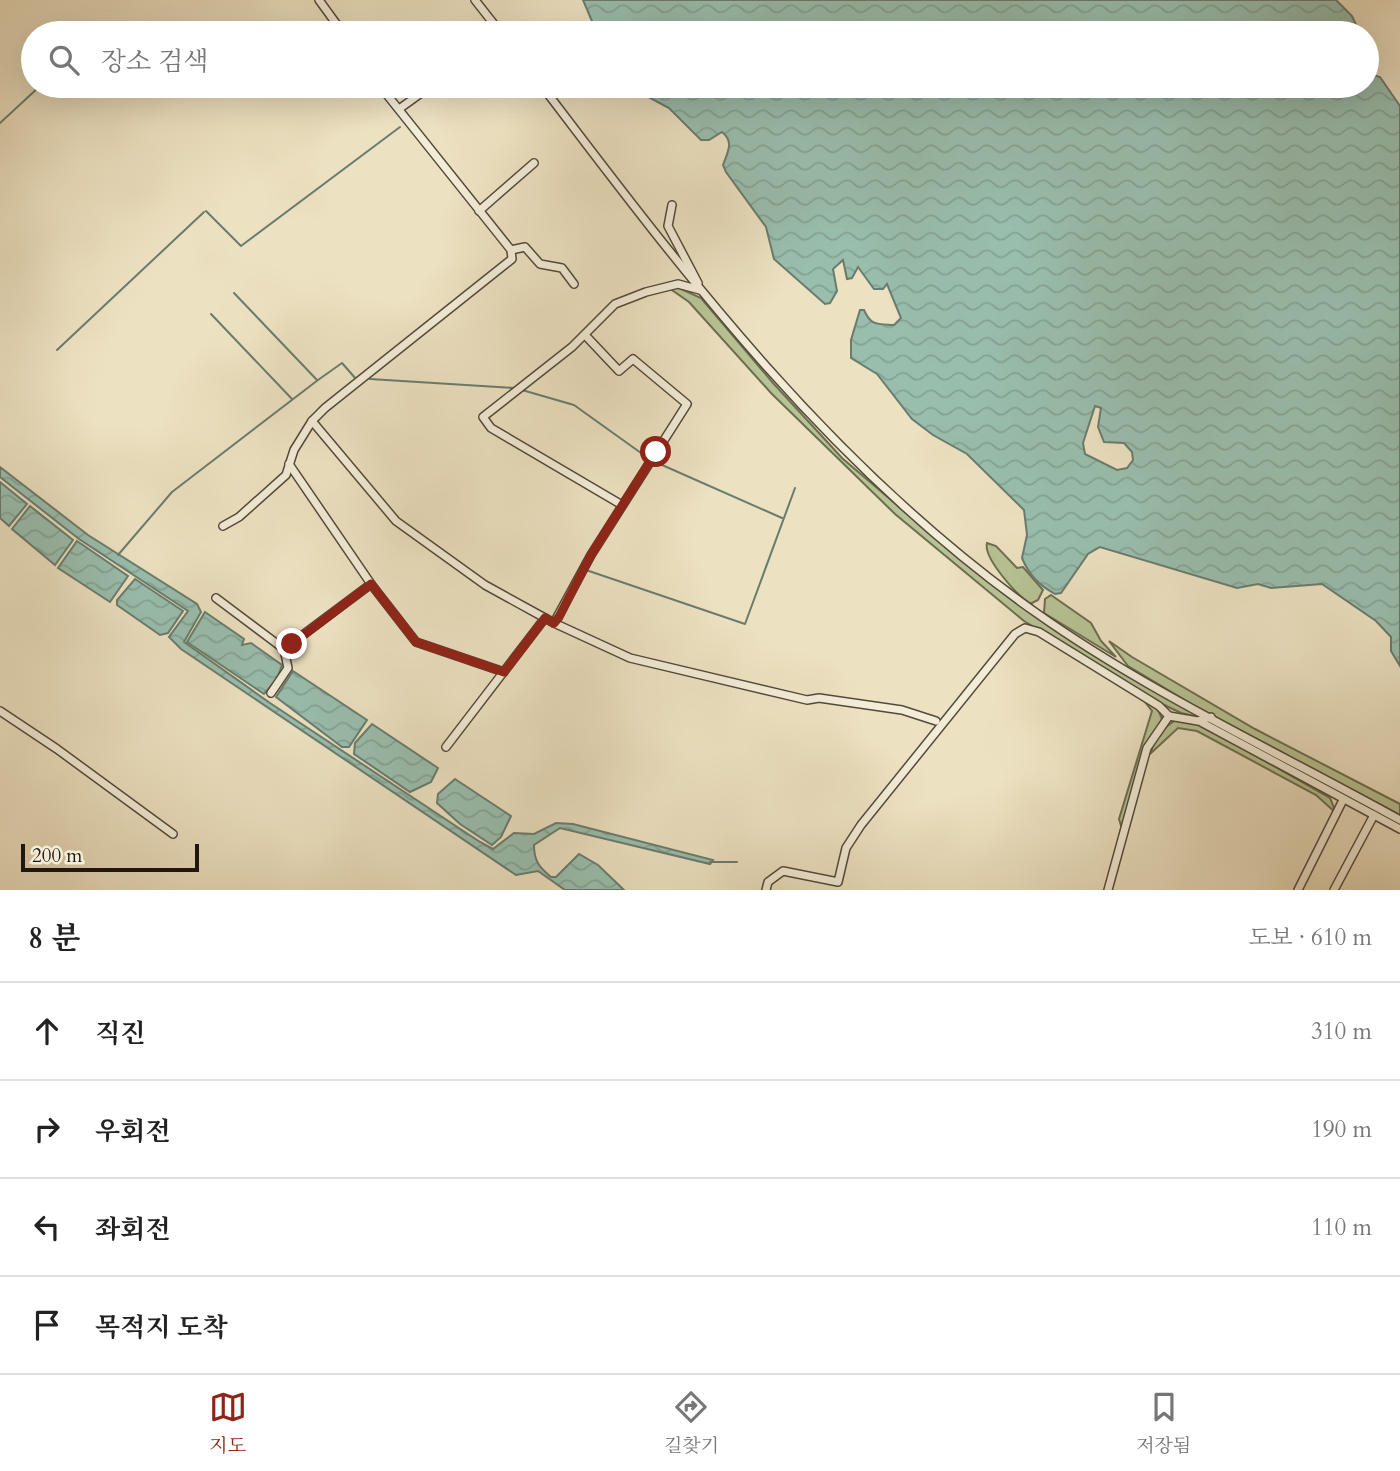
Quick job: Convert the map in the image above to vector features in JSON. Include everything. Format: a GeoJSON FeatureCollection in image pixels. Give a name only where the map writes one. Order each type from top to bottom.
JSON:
{"type":"FeatureCollection","features":[{"type":"Feature","properties":{"kind":"street"},"geometry":{"type":"LineString","coordinates":[[319,0],[334,21]]}},
{"type":"Feature","properties":{"kind":"street"},"geometry":{"type":"LineString","coordinates":[[475,0],[492,21]]}},
{"type":"Feature","properties":{"kind":"street"},"geometry":{"type":"LineString","coordinates":[[223,526],[251,507],[286,475],[294,450],[312,421],[512,259],[511,250],[390,98]]}},
{"type":"Feature","properties":{"kind":"street"},"geometry":{"type":"LineString","coordinates":[[399,109],[414,98]]}},
{"type":"Feature","properties":{"kind":"street"},"geometry":{"type":"LineString","coordinates":[[551,98],[700,290],[816,423],[941,539],[1060,629],[1211,718],[1400,820]]}},
{"type":"Feature","properties":{"kind":"street"},"geometry":{"type":"LineString","coordinates":[[479,211],[534,163]]}},
{"type":"Feature","properties":{"kind":"street"},"geometry":{"type":"LineString","coordinates":[[672,205],[668,226],[700,290]]}},
{"type":"Feature","properties":{"kind":"street"},"geometry":{"type":"LineString","coordinates":[[511,250],[525,247],[540,264],[562,268],[574,284]]}},
{"type":"Feature","properties":{"kind":"street"},"geometry":{"type":"LineString","coordinates":[[622,505],[491,428],[483,419],[485,414],[585,335],[615,304],[678,284],[700,290]]}},
{"type":"Feature","properties":{"kind":"street"},"geometry":{"type":"LineString","coordinates":[[554,623],[622,505],[687,404],[633,359],[620,371],[585,335]]}},
{"type":"Feature","properties":{"kind":"street"},"geometry":{"type":"LineString","coordinates":[[312,421],[396,521],[485,585],[554,623],[630,658],[807,700],[819,698],[902,710],[936,721]]}},
{"type":"Feature","properties":{"kind":"street"},"geometry":{"type":"LineString","coordinates":[[289,464],[371,584],[416,642],[504,672]]}},
{"type":"Feature","properties":{"kind":"street"},"geometry":{"type":"LineString","coordinates":[[284,649],[371,584]]}},
{"type":"Feature","properties":{"kind":"street"},"geometry":{"type":"LineString","coordinates":[[216,598],[284,649],[288,668],[271,692]]}},
{"type":"Feature","properties":{"kind":"street"},"geometry":{"type":"LineString","coordinates":[[446,747],[545,618]]}},
{"type":"Feature","properties":{"kind":"street"},"geometry":{"type":"LineString","coordinates":[[766,890],[768,882],[783,871],[838,882],[846,848],[861,825],[1015,634],[1025,628],[1040,632],[1159,706],[1169,716],[1198,721],[1400,829]]}},
{"type":"Feature","properties":{"kind":"street"},"geometry":{"type":"LineString","coordinates":[[0,711],[173,834]]}},
{"type":"Feature","properties":{"kind":"street"},"geometry":{"type":"LineString","coordinates":[[1108,890],[1147,748],[1169,716]]}},
{"type":"Feature","properties":{"kind":"street"},"geometry":{"type":"LineString","coordinates":[[1198,721],[1211,718]]}},
{"type":"Feature","properties":{"kind":"street"},"geometry":{"type":"LineString","coordinates":[[1298,890],[1343,800]]}},
{"type":"Feature","properties":{"kind":"street"},"geometry":{"type":"LineString","coordinates":[[1334,890],[1374,815]]}},
{"type":"Feature","properties":{"kind":"shaded area"},"geometry":{"type":"Polygon","coordinates":[[[669,288],[679,288],[701,298],[773,383],[842,458],[960,559],[1028,611],[1202,718],[1181,713],[1158,702],[1024,621],[895,514],[772,394],[689,302],[669,288]]]}},
{"type":"Feature","properties":{"kind":"shaded area"},"geometry":{"type":"Polygon","coordinates":[[[987,543],[996,546],[1017,568],[1023,567],[1043,590],[1038,600],[1030,604],[1017,593],[995,567],[987,550],[987,543]]]}},
{"type":"Feature","properties":{"kind":"shaded area"},"geometry":{"type":"Polygon","coordinates":[[[1051,595],[1091,623],[1101,641],[1116,657],[1044,613],[1045,599],[1051,595]]]}},
{"type":"Feature","properties":{"kind":"shaded area"},"geometry":{"type":"Polygon","coordinates":[[[1109,641],[1255,729],[1400,804],[1400,815],[1195,706],[1128,666],[1109,641]]]}},
{"type":"Feature","properties":{"kind":"shaded area"},"geometry":{"type":"Polygon","coordinates":[[[1145,702],[1157,707],[1162,719],[1143,755],[1122,829],[1119,819],[1152,711],[1145,702]]]}},
{"type":"Feature","properties":{"kind":"shaded area"},"geometry":{"type":"Polygon","coordinates":[[[1176,720],[1196,722],[1330,798],[1336,813],[1316,795],[1197,731],[1178,728],[1150,754],[1160,734],[1176,720]]]}},
{"type":"Feature","properties":{"kind":"shaded area"},"geometry":{"type":"Polygon","coordinates":[[[1204,723],[1217,726],[1400,823],[1400,828],[1204,723]]]}},
{"type":"Feature","properties":{"kind":"water"},"geometry":{"type":"Polygon","coordinates":[[[583,0],[1336,0],[1354,21],[592,21],[583,0]]]}},
{"type":"Feature","properties":{"kind":"water"},"geometry":{"type":"Polygon","coordinates":[[[1380,77],[1400,106],[1400,666],[1391,651],[1391,637],[1376,621],[1322,584],[1271,588],[1258,584],[1237,588],[1100,547],[1088,554],[1061,593],[1055,594],[1044,587],[1031,574],[1022,558],[1027,535],[1024,510],[967,454],[933,435],[912,419],[877,374],[851,358],[851,340],[860,310],[864,310],[872,322],[879,324],[894,325],[901,318],[887,284],[883,289],[874,289],[858,267],[852,278],[847,279],[843,260],[833,269],[837,291],[830,303],[825,304],[774,259],[766,227],[723,165],[729,148],[726,136],[722,132],[709,140],[701,140],[669,108],[650,98],[1379,98],[1380,77]],[[1095,406],[1083,443],[1085,454],[1117,470],[1127,468],[1133,460],[1132,452],[1124,443],[1104,442],[1098,427],[1101,408],[1095,406]]]}},
{"type":"Feature","properties":{"kind":"water"},"geometry":{"type":"Polygon","coordinates":[[[0,467],[88,535],[197,604],[201,612],[184,642],[270,703],[480,842],[493,849],[514,833],[534,834],[556,823],[573,824],[713,860],[710,864],[560,828],[534,845],[536,860],[543,870],[551,877],[556,877],[579,854],[598,865],[624,890],[565,890],[538,871],[516,875],[181,649],[169,637],[188,611],[79,539],[0,477],[0,467]]]}},
{"type":"Feature","properties":{"kind":"water"},"geometry":{"type":"Polygon","coordinates":[[[0,482],[27,504],[9,526],[0,518],[0,482]]]}},
{"type":"Feature","properties":{"kind":"water"},"geometry":{"type":"Polygon","coordinates":[[[30,506],[73,540],[55,565],[12,529],[30,506]]]}},
{"type":"Feature","properties":{"kind":"water"},"geometry":{"type":"Polygon","coordinates":[[[77,541],[128,576],[110,602],[58,568],[77,541]]]}},
{"type":"Feature","properties":{"kind":"water"},"geometry":{"type":"Polygon","coordinates":[[[135,579],[183,611],[168,633],[160,635],[117,605],[117,600],[135,579]]]}},
{"type":"Feature","properties":{"kind":"water"},"geometry":{"type":"Polygon","coordinates":[[[205,612],[244,639],[242,645],[251,643],[282,665],[277,679],[264,694],[187,642],[205,612]]]}},
{"type":"Feature","properties":{"kind":"water"},"geometry":{"type":"Polygon","coordinates":[[[293,671],[367,720],[349,747],[342,747],[276,697],[293,671]]]}},
{"type":"Feature","properties":{"kind":"water"},"geometry":{"type":"Polygon","coordinates":[[[372,724],[438,768],[431,782],[410,792],[354,754],[355,743],[372,724]]]}},
{"type":"Feature","properties":{"kind":"water"},"geometry":{"type":"Polygon","coordinates":[[[455,779],[511,816],[501,837],[492,845],[460,824],[437,803],[438,794],[455,779]]]}},
{"type":"Feature","properties":{"kind":"waterway"},"geometry":{"type":"LineString","coordinates":[[0,123],[27,98]]}},
{"type":"Feature","properties":{"kind":"waterway"},"geometry":{"type":"LineString","coordinates":[[206,211],[241,246],[400,127]]}},
{"type":"Feature","properties":{"kind":"waterway"},"geometry":{"type":"LineString","coordinates":[[57,350],[204,212]]}},
{"type":"Feature","properties":{"kind":"waterway"},"geometry":{"type":"LineString","coordinates":[[234,293],[317,380]]}},
{"type":"Feature","properties":{"kind":"waterway"},"geometry":{"type":"LineString","coordinates":[[211,314],[292,399]]}},
{"type":"Feature","properties":{"kind":"waterway"},"geometry":{"type":"LineString","coordinates":[[118,555],[172,492],[318,380],[342,363],[356,379]]}},
{"type":"Feature","properties":{"kind":"waterway"},"geometry":{"type":"LineString","coordinates":[[370,379],[514,388]]}},
{"type":"Feature","properties":{"kind":"waterway"},"geometry":{"type":"LineString","coordinates":[[522,390],[574,405],[648,458]]}},
{"type":"Feature","properties":{"kind":"waterway"},"geometry":{"type":"LineString","coordinates":[[653,461],[782,518]]}},
{"type":"Feature","properties":{"kind":"waterway"},"geometry":{"type":"LineString","coordinates":[[586,570],[745,624],[795,488]]}},
{"type":"Feature","properties":{"kind":"waterway"},"geometry":{"type":"LineString","coordinates":[[710,862],[737,862]]}},
{"type":"Feature","properties":{"kind":"route"},"geometry":{"type":"LineString","coordinates":[[292,644],[371,584],[416,642],[425,648],[504,672],[545,618],[554,623],[559,617],[591,555],[656,452]]}}]}
